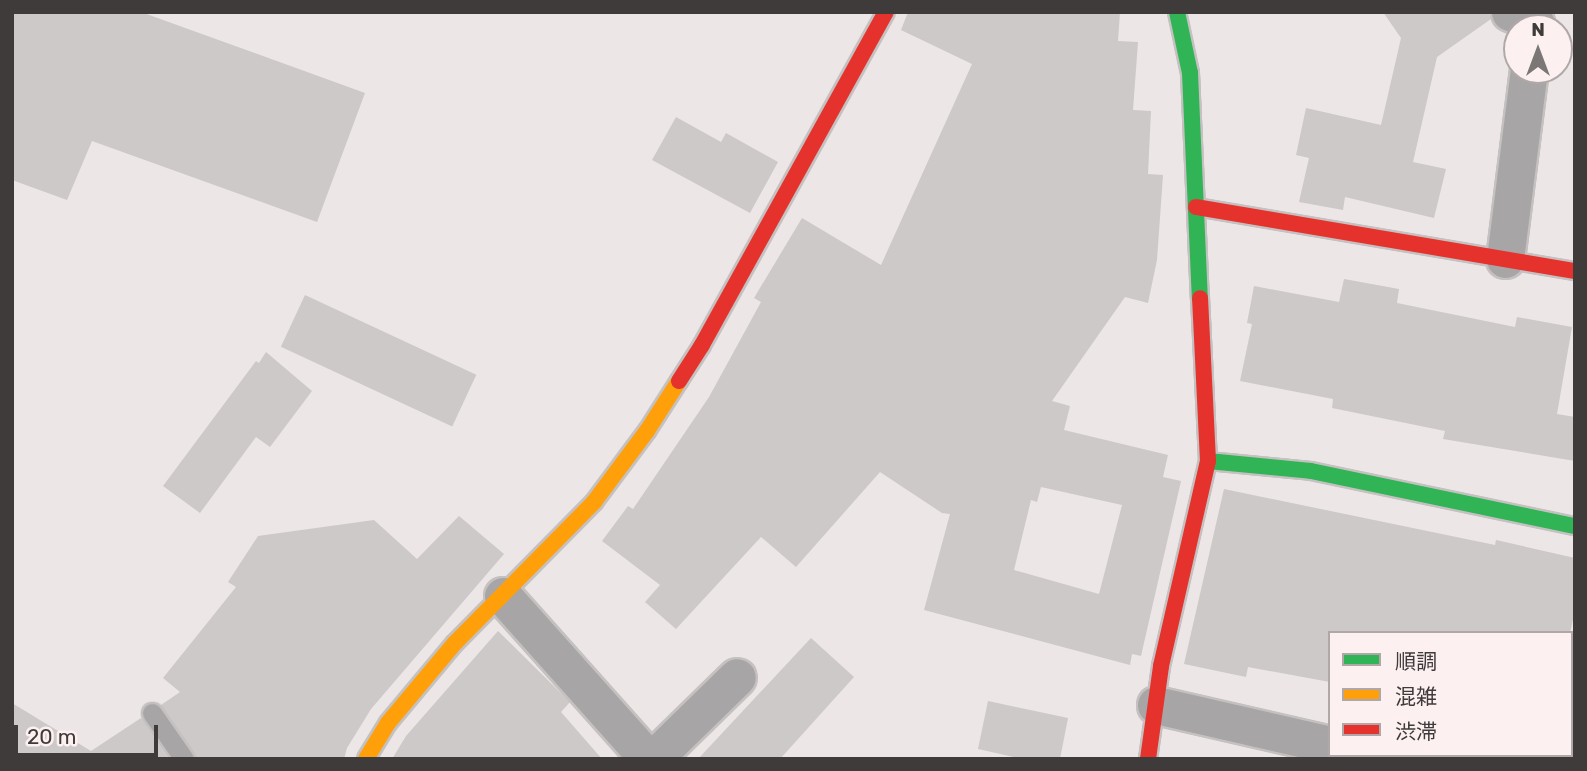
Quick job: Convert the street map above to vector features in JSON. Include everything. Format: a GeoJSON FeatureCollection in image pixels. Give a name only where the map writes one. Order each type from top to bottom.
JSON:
{"type":"FeatureCollection","features":[{"type":"Feature","properties":{"kind":"street"},"geometry":{"type":"LineString","coordinates":[[366,759],[388,723],[455,643],[594,502],[647,430],[702,345],[886,12]]}},
{"type":"Feature","properties":{"kind":"street"},"geometry":{"type":"LineString","coordinates":[[1148,759],[1161,666],[1208,461],[1189,73],[1177,12]]}},
{"type":"Feature","properties":{"kind":"street"},"geometry":{"type":"LineString","coordinates":[[1505,259],[1527,84]]}},
{"type":"Feature","properties":{"kind":"street"},"geometry":{"type":"LineString","coordinates":[[1196,207],[1575,271]]}},
{"type":"Feature","properties":{"kind":"street"},"geometry":{"type":"LineString","coordinates":[[1208,461],[1311,471],[1575,526]]}},
{"type":"Feature","properties":{"kind":"street"},"geometry":{"type":"LineString","coordinates":[[503,596],[651,759],[737,677]]}},
{"type":"Feature","properties":{"kind":"street"},"geometry":{"type":"LineString","coordinates":[[1156,705],[1328,745]]}},
{"type":"Feature","properties":{"kind":"lane"},"geometry":{"type":"LineString","coordinates":[[152,713],[184,759]]}},
{"type":"Feature","properties":{"kind":"building"},"geometry":{"type":"Polygon","coordinates":[[[12,12],[141,12],[365,93],[317,222],[92,141],[67,200],[12,180],[12,12]]]}},
{"type":"Feature","properties":{"kind":"building"},"geometry":{"type":"Polygon","coordinates":[[[908,12],[1120,12],[1118,41],[1138,42],[1133,110],[1151,111],[1148,174],[1163,175],[1157,260],[1148,303],[1125,297],[1052,401],[1070,406],[1064,430],[1168,455],[1163,477],[1181,481],[1141,656],[1132,654],[1130,665],[924,610],[950,514],[942,513],[880,472],[796,567],[761,537],[676,629],[645,602],[660,585],[602,541],[628,506],[633,509],[709,397],[761,302],[754,298],[802,218],[881,265],[972,64],[901,30],[908,12]],[[1041,487],[1037,502],[1031,500],[1014,570],[1099,594],[1122,505],[1041,487]]]}},
{"type":"Feature","properties":{"kind":"building"},"geometry":{"type":"Polygon","coordinates":[[[1383,12],[1489,12],[1491,19],[1437,57],[1413,162],[1446,169],[1434,218],[1345,197],[1343,210],[1299,202],[1309,158],[1296,155],[1306,108],[1381,125],[1401,38],[1383,12]]]}},
{"type":"Feature","properties":{"kind":"building"},"geometry":{"type":"Polygon","coordinates":[[[676,117],[721,142],[726,133],[778,162],[750,213],[652,160],[676,117]]]}},
{"type":"Feature","properties":{"kind":"building"},"geometry":{"type":"Polygon","coordinates":[[[1344,279],[1399,289],[1397,303],[1515,327],[1517,317],[1572,327],[1557,414],[1575,417],[1575,461],[1443,439],[1445,431],[1332,408],[1333,399],[1240,381],[1252,324],[1247,323],[1254,286],[1339,302],[1344,279]]]}},
{"type":"Feature","properties":{"kind":"building"},"geometry":{"type":"Polygon","coordinates":[[[305,295],[476,375],[452,427],[281,347],[305,295]]]}},
{"type":"Feature","properties":{"kind":"building"},"geometry":{"type":"Polygon","coordinates":[[[266,352],[312,391],[270,447],[256,437],[200,513],[163,486],[256,361],[259,363],[266,352]]]}},
{"type":"Feature","properties":{"kind":"building"},"geometry":{"type":"Polygon","coordinates":[[[1224,489],[1495,545],[1496,540],[1575,558],[1575,611],[1570,631],[1328,631],[1328,682],[1248,667],[1246,677],[1184,664],[1224,489]]]}},
{"type":"Feature","properties":{"kind":"building"},"geometry":{"type":"Polygon","coordinates":[[[459,516],[504,554],[371,709],[347,748],[344,759],[196,759],[161,705],[180,692],[163,678],[236,587],[228,582],[258,536],[374,520],[417,559],[459,516]]]}},
{"type":"Feature","properties":{"kind":"building"},"geometry":{"type":"Polygon","coordinates":[[[498,631],[570,702],[561,712],[602,759],[392,759],[406,736],[498,631]]]}},
{"type":"Feature","properties":{"kind":"building"},"geometry":{"type":"Polygon","coordinates":[[[811,638],[854,677],[780,759],[698,759],[811,638]]]}},
{"type":"Feature","properties":{"kind":"building"},"geometry":{"type":"Polygon","coordinates":[[[988,701],[1068,718],[1060,759],[1023,759],[978,749],[988,701]]]}},
{"type":"Feature","properties":{"kind":"building"},"geometry":{"type":"Polygon","coordinates":[[[12,703],[91,751],[141,718],[169,759],[12,759],[12,703]]]}},
{"type":"Feature","properties":{"kind":"traffic: fast"},"geometry":{"type":"LineString","coordinates":[[1177,12],[1190,73],[1200,298]]}},
{"type":"Feature","properties":{"kind":"traffic: fast"},"geometry":{"type":"LineString","coordinates":[[1208,461],[1311,471],[1575,526]]}},
{"type":"Feature","properties":{"kind":"traffic: slow"},"geometry":{"type":"LineString","coordinates":[[366,759],[388,723],[455,643],[594,502],[647,431],[679,381]]}},
{"type":"Feature","properties":{"kind":"traffic: jam"},"geometry":{"type":"LineString","coordinates":[[679,381],[702,345],[886,12]]}},
{"type":"Feature","properties":{"kind":"traffic: jam"},"geometry":{"type":"LineString","coordinates":[[1196,207],[1575,271]]}},
{"type":"Feature","properties":{"kind":"traffic: jam"},"geometry":{"type":"LineString","coordinates":[[1148,759],[1161,666],[1208,461],[1200,298]]}}]}
